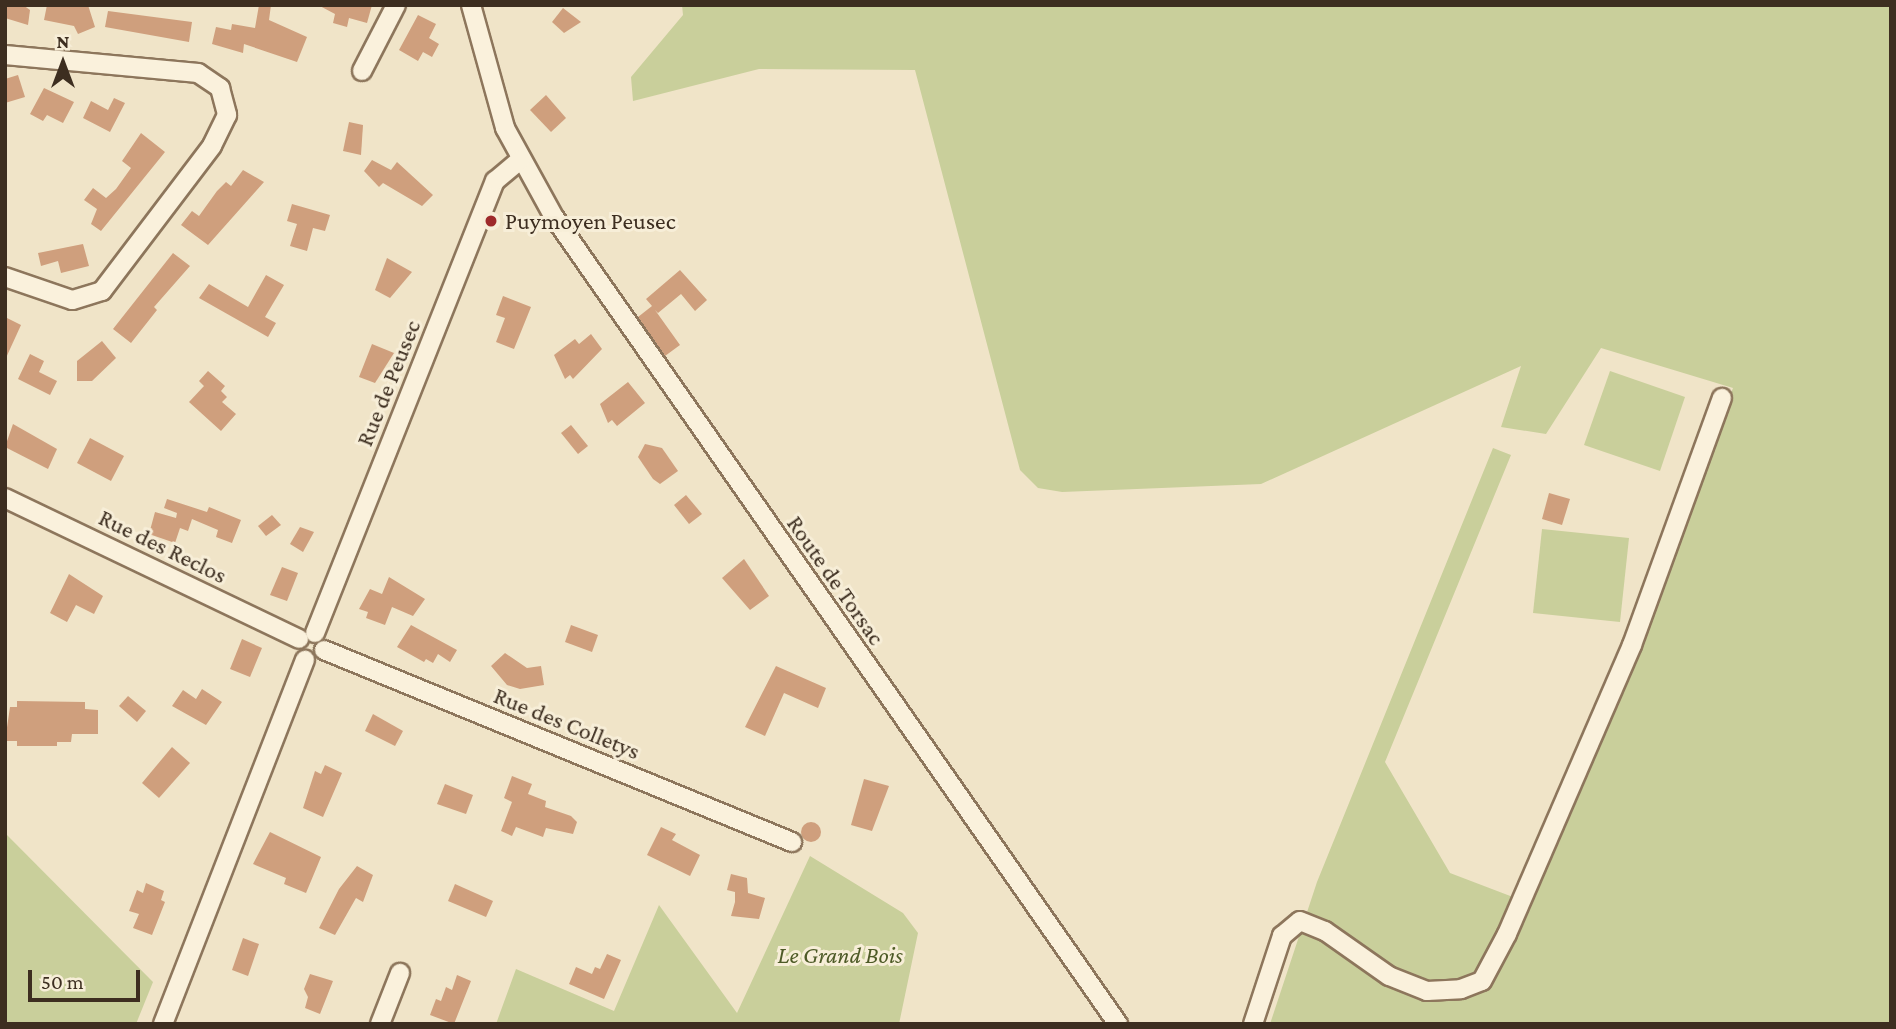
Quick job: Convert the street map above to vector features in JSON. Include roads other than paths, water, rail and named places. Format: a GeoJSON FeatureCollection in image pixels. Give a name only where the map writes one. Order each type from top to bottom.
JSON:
{"type":"FeatureCollection","features":[{"type":"Feature","properties":{"kind":"street"},"geometry":{"type":"LineString","coordinates":[[362,71],[396,5]]}},
{"type":"Feature","properties":{"kind":"street","name":"Route de Torsac"},"geometry":{"type":"LineString","coordinates":[[471,5],[487,72],[520,160],[562,229],[1118,1024]]}},
{"type":"Feature","properties":{"kind":"street"},"geometry":{"type":"LineString","coordinates":[[5,55],[198,74],[228,83],[223,128],[102,291],[72,300],[5,277]]}},
{"type":"Feature","properties":{"kind":"street","name":"Rue de Peusec"},"geometry":{"type":"LineString","coordinates":[[307,636],[495,181],[520,160]]}},
{"type":"Feature","properties":{"kind":"street"},"geometry":{"type":"LineString","coordinates":[[1253,1024],[1282,936],[1300,921],[1325,931],[1389,976],[1427,991],[1461,989],[1482,981],[1507,934],[1632,645],[1722,398]]}},
{"type":"Feature","properties":{"kind":"street","name":"Rue des Reclos"},"geometry":{"type":"LineString","coordinates":[[5,498],[307,636]]}},
{"type":"Feature","properties":{"kind":"street"},"geometry":{"type":"LineString","coordinates":[[307,636],[322,638],[324,650],[315,660],[305,660],[297,651],[307,636]]}},
{"type":"Feature","properties":{"kind":"street","name":"Rue des Colletys"},"geometry":{"type":"LineString","coordinates":[[324,650],[792,842]]}},
{"type":"Feature","properties":{"kind":"street"},"geometry":{"type":"LineString","coordinates":[[163,1024],[305,660]]}},
{"type":"Feature","properties":{"kind":"street"},"geometry":{"type":"LineString","coordinates":[[380,1024],[400,973]]}},
{"type":"Feature","properties":{"kind":"place","name":"Puymoyen Peusec"},"geometry":{"type":"Point","coordinates":[491,221]}},
{"type":"Feature","properties":{"kind":"park label","name":"Le Grand Bois"},"geometry":{"type":"Point","coordinates":[840,955]}}]}
